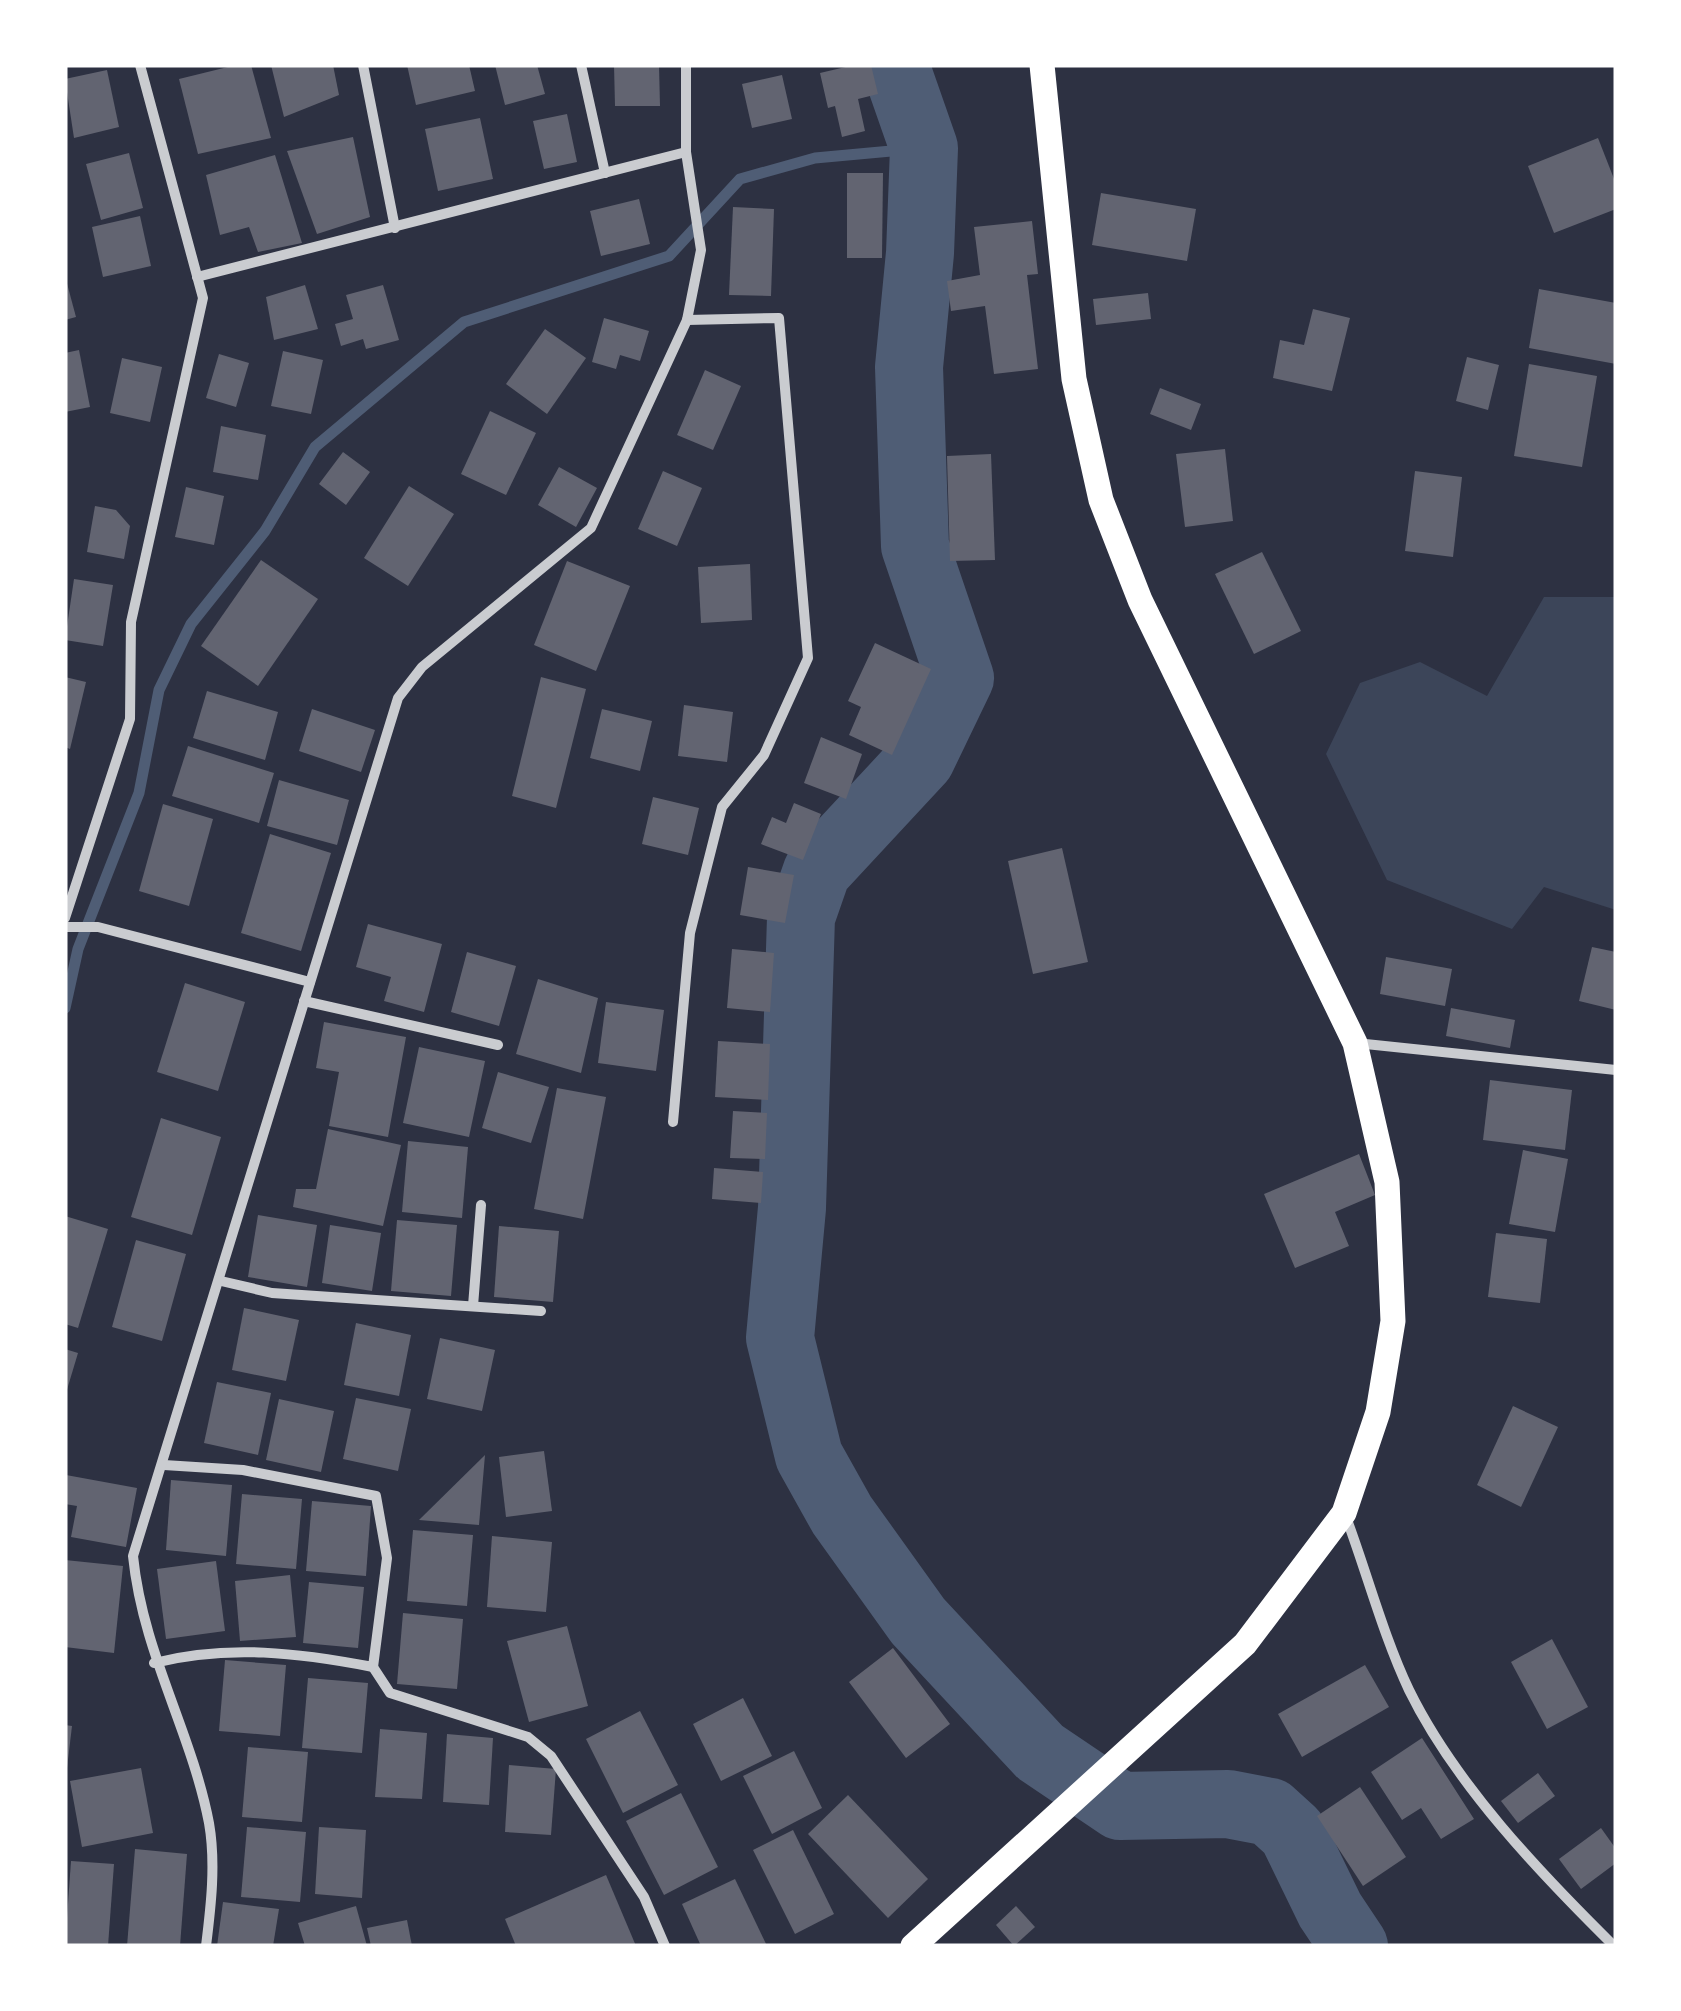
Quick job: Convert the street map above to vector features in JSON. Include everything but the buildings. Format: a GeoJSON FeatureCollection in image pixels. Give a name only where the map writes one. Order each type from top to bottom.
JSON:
{"type":"FeatureCollection","features":[{"type":"Feature","properties":{"kind":"main road"},"geometry":{"type":"LineString","coordinates":[[913,1946],[1245,1644],[1344,1513],[1378,1412],[1393,1321],[1387,1182],[1355,1043],[1140,600],[1101,500],[1074,380],[1042,65]]}},
{"type":"Feature","properties":{"kind":"street"},"geometry":{"type":"LineString","coordinates":[[65,918],[130,719],[131,622],[203,298],[140,65]]}},
{"type":"Feature","properties":{"kind":"street"},"geometry":{"type":"LineString","coordinates":[[363,65],[394,228]]}},
{"type":"Feature","properties":{"kind":"street"},"geometry":{"type":"LineString","coordinates":[[580,65],[605,173]]}},
{"type":"Feature","properties":{"kind":"street"},"geometry":{"type":"LineString","coordinates":[[206,1946],[212,1900],[210,1825],[154,1663],[138,1601],[133,1556],[398,698],[422,667],[591,528],[687,320],[700,242],[686,152],[686,65]]}},
{"type":"Feature","properties":{"kind":"street"},"geometry":{"type":"LineString","coordinates":[[198,276],[686,152]]}},
{"type":"Feature","properties":{"kind":"street"},"geometry":{"type":"LineString","coordinates":[[673,1122],[690,933],[722,808],[764,754],[808,658],[779,318],[687,320]]}},
{"type":"Feature","properties":{"kind":"street"},"geometry":{"type":"LineString","coordinates":[[70,928],[98,927],[310,982]]}},
{"type":"Feature","properties":{"kind":"street"},"geometry":{"type":"LineString","coordinates":[[304,1000],[498,1045]]}},
{"type":"Feature","properties":{"kind":"street"},"geometry":{"type":"LineString","coordinates":[[1355,1043],[1616,1070]]}},
{"type":"Feature","properties":{"kind":"street"},"geometry":{"type":"LineString","coordinates":[[473,1306],[481,1205]]}},
{"type":"Feature","properties":{"kind":"street"},"geometry":{"type":"LineString","coordinates":[[221,1281],[272,1293],[541,1310]]}},
{"type":"Feature","properties":{"kind":"street"},"geometry":{"type":"LineString","coordinates":[[164,1465],[242,1470],[376,1496],[388,1558],[374,1667],[390,1692],[528,1736],[551,1756],[644,1897],[665,1946]]}},
{"type":"Feature","properties":{"kind":"street"},"geometry":{"type":"LineString","coordinates":[[1344,1513],[1409,1690],[1478,1797],[1554,1886],[1614,1946]]}},
{"type":"Feature","properties":{"kind":"street"},"geometry":{"type":"LineString","coordinates":[[154,1663],[197,1652],[301,1653],[374,1667]]}},
{"type":"Feature","properties":{"kind":"shaded area"},"geometry":{"type":"Polygon","coordinates":[[[1544,597],[1616,597],[1616,910],[1544,887],[1512,929],[1387,880],[1326,754],[1360,683],[1420,662],[1487,696],[1544,597]]]}},
{"type":"Feature","properties":{"kind":"waterway"},"geometry":{"type":"LineString","coordinates":[[895,65],[924,148],[920,253],[909,367],[915,546],[960,678],[921,759],[817,871],[801,917],[792,1208],[780,1338],[809,1456],[842,1515],[918,1621],[1040,1752],[1120,1806],[1228,1804],[1270,1812],[1292,1832],[1330,1910],[1354,1946]]}},
{"type":"Feature","properties":{"kind":"waterway"},"geometry":{"type":"LineString","coordinates":[[65,1008],[78,949],[139,793],[159,690],[191,624],[265,531],[315,447],[464,322],[669,256],[740,179],[815,158],[924,148]]}}]}
